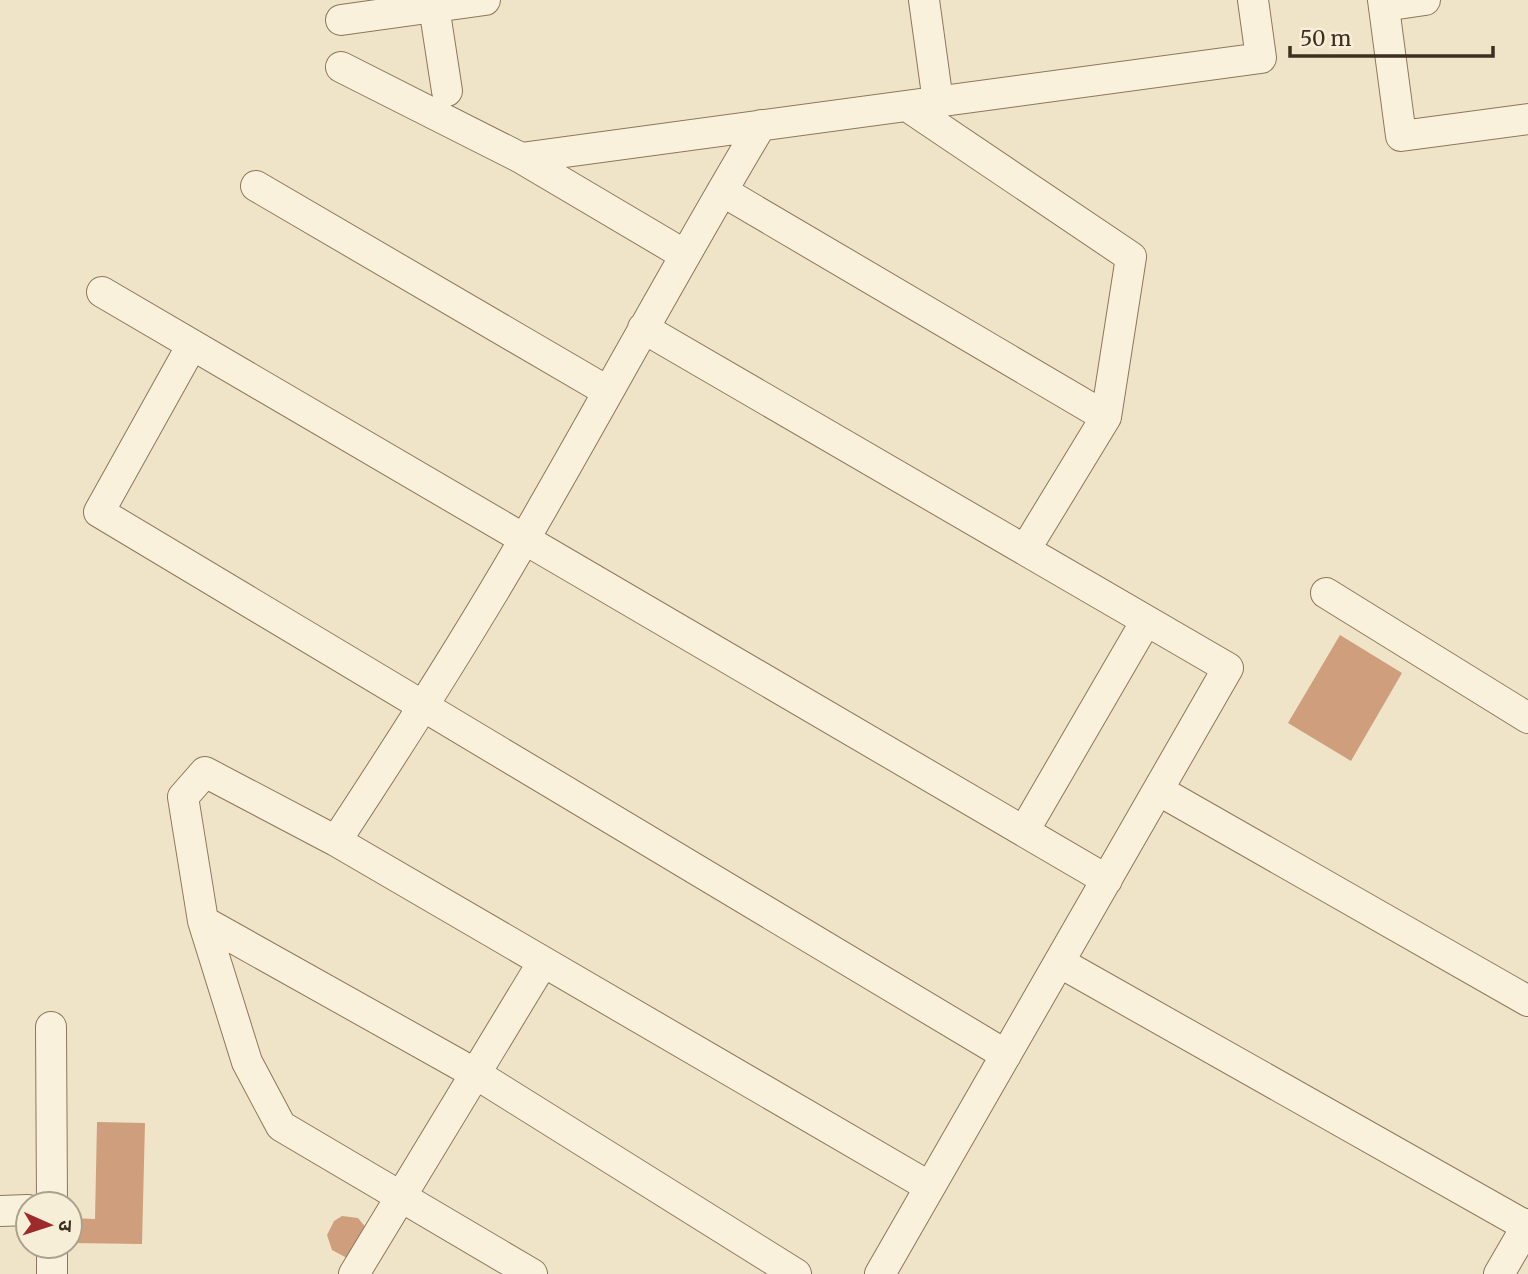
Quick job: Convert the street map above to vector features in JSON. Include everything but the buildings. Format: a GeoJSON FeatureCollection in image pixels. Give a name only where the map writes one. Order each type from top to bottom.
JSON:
{"type":"FeatureCollection","features":[{"type":"Feature","properties":{"kind":"street"},"geometry":{"type":"LineString","coordinates":[[341,20],[433,4],[485,0]]}},
{"type":"Feature","properties":{"kind":"street"},"geometry":{"type":"LineString","coordinates":[[924,0],[938,102]]}},
{"type":"Feature","properties":{"kind":"street"},"geometry":{"type":"LineString","coordinates":[[521,158],[1261,58],[1253,0]]}},
{"type":"Feature","properties":{"kind":"street"},"geometry":{"type":"LineString","coordinates":[[1425,0],[1383,3],[1401,136],[1528,119]]}},
{"type":"Feature","properties":{"kind":"street"},"geometry":{"type":"LineString","coordinates":[[433,4],[447,91]]}},
{"type":"Feature","properties":{"kind":"street"},"geometry":{"type":"LineString","coordinates":[[341,68],[521,158],[685,255]]}},
{"type":"Feature","properties":{"kind":"street"},"geometry":{"type":"LineString","coordinates":[[907,106],[1131,257],[1106,418],[1025,550]]}},
{"type":"Feature","properties":{"kind":"street"},"geometry":{"type":"LineString","coordinates":[[336,841],[424,707],[524,539],[761,125]]}},
{"type":"Feature","properties":{"kind":"street"},"geometry":{"type":"LineString","coordinates":[[256,186],[607,391]]}},
{"type":"Feature","properties":{"kind":"street"},"geometry":{"type":"LineString","coordinates":[[722,191],[1106,418]]}},
{"type":"Feature","properties":{"kind":"street"},"geometry":{"type":"LineString","coordinates":[[102,292],[1107,880]]}},
{"type":"Feature","properties":{"kind":"street"},"geometry":{"type":"LineString","coordinates":[[643,328],[1228,668],[880,1274]]}},
{"type":"Feature","properties":{"kind":"street"},"geometry":{"type":"LineString","coordinates":[[192,345],[99,512],[1006,1055]]}},
{"type":"Feature","properties":{"kind":"street"},"geometry":{"type":"LineString","coordinates":[[1326,593],[1528,718]]}},
{"type":"Feature","properties":{"kind":"street"},"geometry":{"type":"LineString","coordinates":[[1024,831],[1146,621]]}},
{"type":"Feature","properties":{"kind":"street"},"geometry":{"type":"LineString","coordinates":[[532,1274],[281,1126],[247,1062],[203,921],[183,797],[205,772],[336,841],[930,1187]]}},
{"type":"Feature","properties":{"kind":"street"},"geometry":{"type":"LineString","coordinates":[[1158,790],[1528,1001]]}},
{"type":"Feature","properties":{"kind":"street"},"geometry":{"type":"LineString","coordinates":[[203,921],[477,1074],[796,1274]]}},
{"type":"Feature","properties":{"kind":"street"},"geometry":{"type":"LineString","coordinates":[[354,1274],[543,962]]}},
{"type":"Feature","properties":{"kind":"street"},"geometry":{"type":"LineString","coordinates":[[1059,962],[1527,1226],[1499,1274]]}},
{"type":"Feature","properties":{"kind":"street"},"geometry":{"type":"LineString","coordinates":[[51,1027],[52,1190]]}}]}
